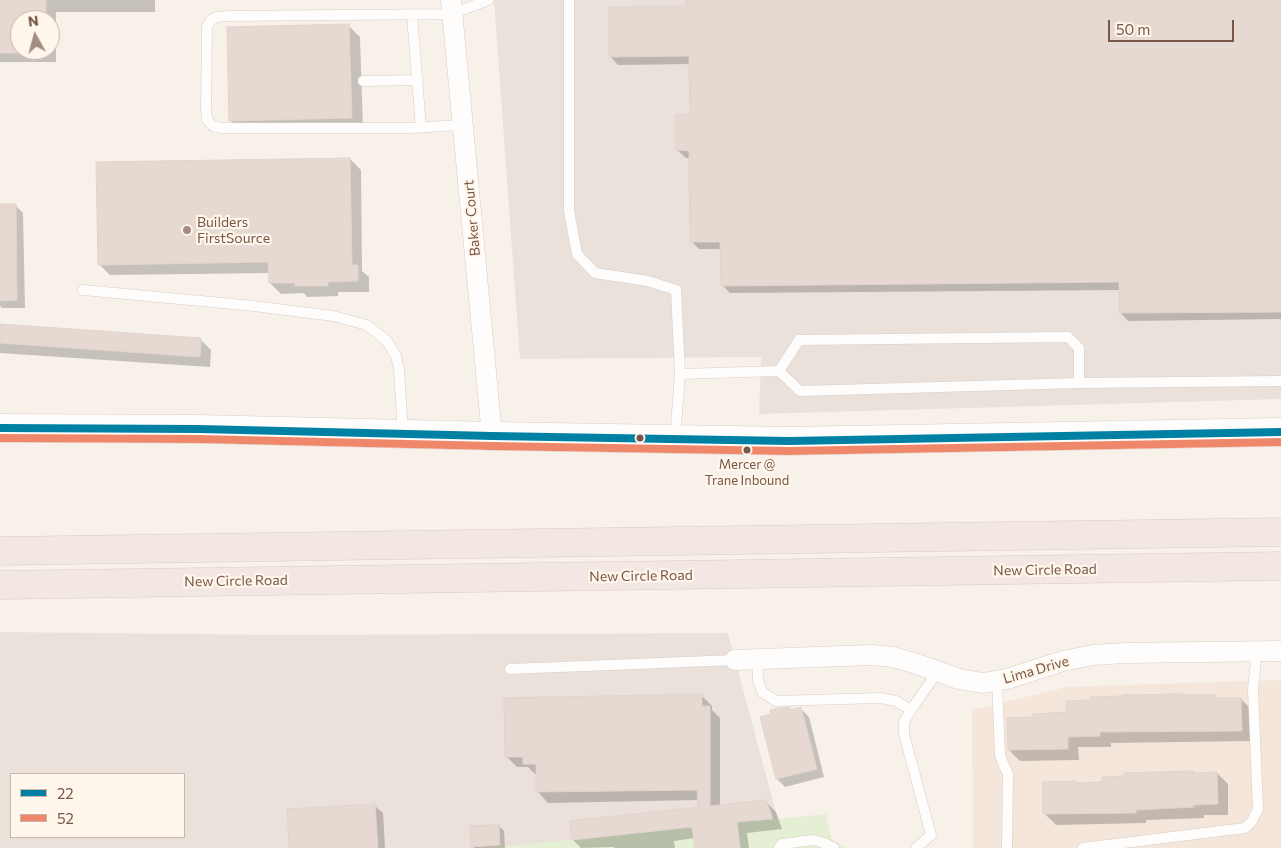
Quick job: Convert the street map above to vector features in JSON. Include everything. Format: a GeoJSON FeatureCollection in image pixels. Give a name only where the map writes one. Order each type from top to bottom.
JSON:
{"type":"FeatureCollection","features":[{"type":"Feature","properties":{"kind":"highway"},"geometry":{"type":"LineString","coordinates":[[0,551],[1281,532]]}},
{"type":"Feature","properties":{"kind":"highway","name":"New Circle Road"},"geometry":{"type":"LineString","coordinates":[[0,585],[1281,566]]}},
{"type":"Feature","properties":{"kind":"street","name":"Baker Court"},"geometry":{"type":"LineString","coordinates":[[452,7],[492,436]]}},
{"type":"Feature","properties":{"kind":"street"},"geometry":{"type":"LineString","coordinates":[[0,428],[199,429],[789,441],[1281,432]]}},
{"type":"Feature","properties":{"kind":"street","name":"Lima Drive"},"geometry":{"type":"LineString","coordinates":[[735,660],[871,655],[893,657],[959,678],[983,683],[1007,679],[1063,661],[1093,655],[1281,651]]}},
{"type":"Feature","properties":{"kind":"lane"},"geometry":{"type":"LineString","coordinates":[[464,125],[421,128],[222,128],[213,126],[207,120],[206,110],[207,27],[211,20],[217,17],[412,15],[488,0]]}},
{"type":"Feature","properties":{"kind":"lane"},"geometry":{"type":"LineString","coordinates":[[569,0],[569,211],[577,254],[594,274],[648,281],[676,290],[680,374],[675,439]]}},
{"type":"Feature","properties":{"kind":"lane"},"geometry":{"type":"LineString","coordinates":[[412,15],[421,128]]}},
{"type":"Feature","properties":{"kind":"lane"},"geometry":{"type":"LineString","coordinates":[[364,81],[418,80]]}},
{"type":"Feature","properties":{"kind":"lane"},"geometry":{"type":"LineString","coordinates":[[83,290],[254,306],[333,316],[367,326],[387,341],[396,356],[399,369],[403,434]]}},
{"type":"Feature","properties":{"kind":"lane"},"geometry":{"type":"LineString","coordinates":[[779,371],[798,340],[1068,336],[1079,348],[1079,383]]}},
{"type":"Feature","properties":{"kind":"lane"},"geometry":{"type":"LineString","coordinates":[[680,374],[779,371],[800,391],[1079,383],[1281,381]]}},
{"type":"Feature","properties":{"kind":"lane"},"geometry":{"type":"LineString","coordinates":[[1083,848],[1244,828],[1252,821],[1258,809],[1252,689],[1257,651]]}},
{"type":"Feature","properties":{"kind":"lane"},"geometry":{"type":"LineString","coordinates":[[757,659],[758,680],[762,692],[776,701],[880,698],[896,701],[910,710]]}},
{"type":"Feature","properties":{"kind":"lane"},"geometry":{"type":"LineString","coordinates":[[510,669],[735,660]]}},
{"type":"Feature","properties":{"kind":"lane"},"geometry":{"type":"LineString","coordinates":[[916,848],[931,834],[904,734],[904,722],[910,710],[938,671]]}},
{"type":"Feature","properties":{"kind":"lane"},"geometry":{"type":"LineString","coordinates":[[997,681],[1000,755],[1008,774],[1006,848]]}},
{"type":"Feature","properties":{"kind":"lane"},"geometry":{"type":"LineString","coordinates":[[778,848],[782,844],[813,840],[834,848]]}},
{"type":"Feature","properties":{"kind":"shaded area"},"geometry":{"type":"Polygon","coordinates":[[[494,0],[1281,0],[1281,399],[759,414],[761,357],[520,359],[494,0]]]}},
{"type":"Feature","properties":{"kind":"shaded area"},"geometry":{"type":"Polygon","coordinates":[[[0,632],[284,635],[728,633],[778,820],[489,848],[0,848],[0,632]]]}},
{"type":"Feature","properties":{"kind":"shaded area"},"geometry":{"type":"Polygon","coordinates":[[[1281,680],[1281,848],[973,848],[972,710],[1067,687],[1281,680]]]}},
{"type":"Feature","properties":{"kind":"green space"},"geometry":{"type":"Polygon","coordinates":[[[826,814],[832,840],[847,848],[489,848],[826,814]]]}},
{"type":"Feature","properties":{"kind":"building"},"geometry":{"type":"Polygon","coordinates":[[[0,0],[46,0],[46,10],[10,10],[10,53],[0,53],[0,0]]]}},
{"type":"Feature","properties":{"kind":"building"},"geometry":{"type":"Polygon","coordinates":[[[686,0],[1281,0],[1281,312],[1119,313],[1119,282],[721,286],[720,242],[690,242],[689,151],[676,150],[676,114],[690,114],[689,56],[609,57],[609,7],[686,6],[686,0]]]}},
{"type":"Feature","properties":{"kind":"building"},"geometry":{"type":"Polygon","coordinates":[[[349,24],[352,118],[229,121],[227,27],[349,24]]]}},
{"type":"Feature","properties":{"kind":"building"},"geometry":{"type":"Polygon","coordinates":[[[350,158],[352,265],[358,265],[358,281],[328,282],[328,286],[295,286],[295,283],[269,283],[268,262],[98,265],[96,162],[350,158]]]}},
{"type":"Feature","properties":{"kind":"building"},"geometry":{"type":"Polygon","coordinates":[[[0,204],[16,204],[17,300],[0,301],[0,204]]]}},
{"type":"Feature","properties":{"kind":"building"},"geometry":{"type":"Polygon","coordinates":[[[0,324],[201,338],[200,357],[0,343],[0,324]]]}},
{"type":"Feature","properties":{"kind":"building"},"geometry":{"type":"Polygon","coordinates":[[[702,694],[702,706],[710,706],[710,806],[766,800],[773,819],[737,822],[740,848],[695,848],[692,827],[572,840],[570,821],[698,807],[697,790],[536,792],[536,764],[523,764],[523,757],[505,757],[504,698],[702,694]]]}},
{"type":"Feature","properties":{"kind":"building"},"geometry":{"type":"Polygon","coordinates":[[[1182,694],[1215,695],[1215,698],[1241,698],[1242,731],[1100,732],[1100,736],[1068,737],[1068,749],[1008,750],[1007,718],[1033,717],[1033,714],[1066,712],[1066,701],[1091,700],[1091,697],[1182,694]]]}},
{"type":"Feature","properties":{"kind":"building"},"geometry":{"type":"Polygon","coordinates":[[[790,707],[790,710],[801,707],[817,769],[776,779],[760,717],[771,714],[770,710],[790,707]]]}},
{"type":"Feature","properties":{"kind":"building"},"geometry":{"type":"Polygon","coordinates":[[[1193,771],[1193,773],[1217,772],[1218,804],[1136,810],[1136,813],[1043,814],[1043,782],[1102,782],[1102,777],[1124,776],[1124,773],[1193,771]]]}},
{"type":"Feature","properties":{"kind":"building"},"geometry":{"type":"Polygon","coordinates":[[[375,804],[378,848],[289,848],[287,809],[375,804]]]}},
{"type":"Feature","properties":{"kind":"building"},"geometry":{"type":"Polygon","coordinates":[[[499,825],[500,845],[471,847],[470,826],[499,825]]]}},
{"type":"Feature","properties":{"kind":"transit line","name":"22"},"geometry":{"type":"LineString","coordinates":[[0,428],[199,429],[789,441],[1281,432]]}},
{"type":"Feature","properties":{"kind":"transit line","name":"52"},"geometry":{"type":"LineString","coordinates":[[0,438],[199,439],[789,451],[1281,442]]}},
{"type":"Feature","properties":{"kind":"place","name":"Builders FirstSource"},"geometry":{"type":"Point","coordinates":[187,230]}},
{"type":"Feature","properties":{"kind":"place","name":"Mercer @ Trane Inbound"},"geometry":{"type":"Point","coordinates":[747,450]}}]}
